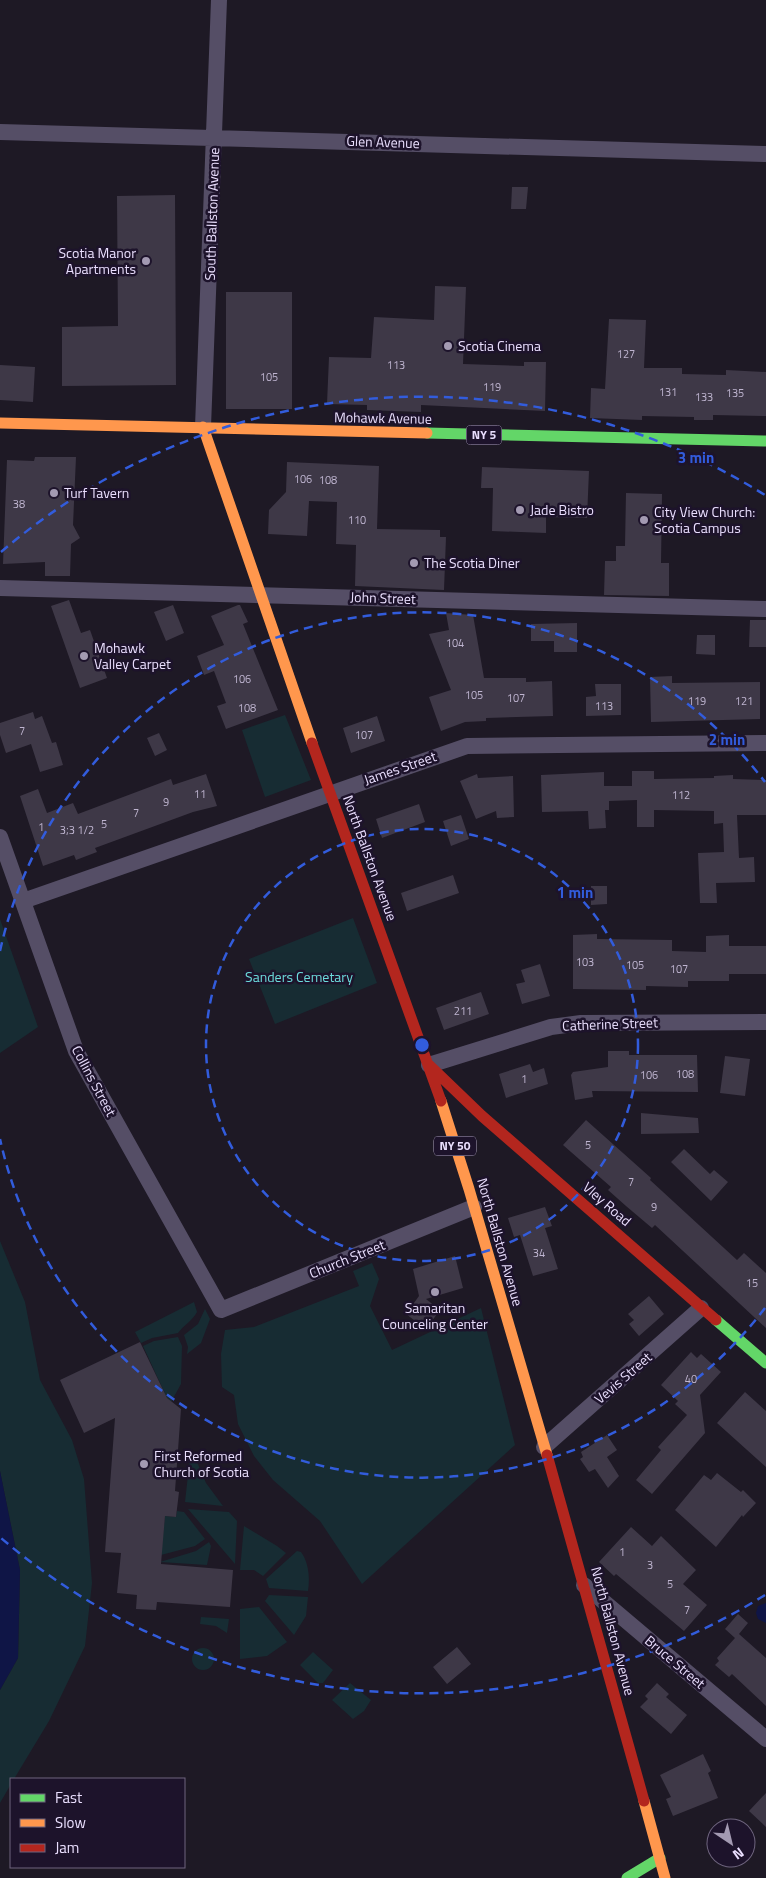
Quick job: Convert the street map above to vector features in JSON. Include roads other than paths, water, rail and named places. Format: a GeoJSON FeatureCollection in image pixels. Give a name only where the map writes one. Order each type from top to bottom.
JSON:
{"type":"FeatureCollection","features":[{"type":"Feature","properties":{"kind":"main road","name":"Mohawk Avenue"},"geometry":{"type":"LineString","coordinates":[[0,423],[766,441]]}},
{"type":"Feature","properties":{"kind":"main road","name":"North Ballston Avenue"},"geometry":{"type":"LineString","coordinates":[[203,427],[330,792],[429,1065],[474,1207],[544,1447],[665,1878]]}},
{"type":"Feature","properties":{"kind":"main road","name":"Vley Road"},"geometry":{"type":"LineString","coordinates":[[429,1065],[482,1116],[766,1363]]}},
{"type":"Feature","properties":{"kind":"main road"},"geometry":{"type":"LineString","coordinates":[[626,1878],[660,1858]]}},
{"type":"Feature","properties":{"kind":"street","name":"South Ballston Avenue"},"geometry":{"type":"LineString","coordinates":[[203,427],[219,0]]}},
{"type":"Feature","properties":{"kind":"street","name":"Glen Avenue"},"geometry":{"type":"LineString","coordinates":[[0,132],[766,154]]}},
{"type":"Feature","properties":{"kind":"street","name":"John Street"},"geometry":{"type":"LineString","coordinates":[[0,588],[766,609]]}},
{"type":"Feature","properties":{"kind":"street","name":"James Street"},"geometry":{"type":"LineString","coordinates":[[23,901],[330,792],[467,746],[766,744]]}},
{"type":"Feature","properties":{"kind":"street","name":"Collins Street"},"geometry":{"type":"LineString","coordinates":[[0,836],[76,1051],[221,1310]]}},
{"type":"Feature","properties":{"kind":"street","name":"Catherine Street"},"geometry":{"type":"LineString","coordinates":[[429,1065],[551,1027],[581,1023],[766,1022]]}},
{"type":"Feature","properties":{"kind":"street","name":"Church Street"},"geometry":{"type":"LineString","coordinates":[[221,1310],[474,1207]]}},
{"type":"Feature","properties":{"kind":"street","name":"Vevis Street"},"geometry":{"type":"LineString","coordinates":[[544,1447],[701,1308]]}},
{"type":"Feature","properties":{"kind":"street","name":"Bruce Street"},"geometry":{"type":"LineString","coordinates":[[584,1585],[766,1740]]}},
{"type":"Feature","properties":{"kind":"place","name":"Scotia Manor Apartments"},"geometry":{"type":"Point","coordinates":[146,261]}},
{"type":"Feature","properties":{"kind":"place","name":"Scotia Cinema"},"geometry":{"type":"Point","coordinates":[448,346]}},
{"type":"Feature","properties":{"kind":"place","name":"Turf Tavern"},"geometry":{"type":"Point","coordinates":[54,493]}},
{"type":"Feature","properties":{"kind":"place","name":"Jade Bistro"},"geometry":{"type":"Point","coordinates":[520,510]}},
{"type":"Feature","properties":{"kind":"place","name":"City View Church: Scotia Campus"},"geometry":{"type":"Point","coordinates":[644,520]}},
{"type":"Feature","properties":{"kind":"place","name":"The Scotia Diner"},"geometry":{"type":"Point","coordinates":[414,563]}},
{"type":"Feature","properties":{"kind":"place","name":"Mohawk Valley Carpet"},"geometry":{"type":"Point","coordinates":[84,656]}},
{"type":"Feature","properties":{"kind":"place","name":"Samaritan Counceling Center"},"geometry":{"type":"Point","coordinates":[435,1292]}},
{"type":"Feature","properties":{"kind":"place","name":"First Reformed Church of Scotia"},"geometry":{"type":"Point","coordinates":[144,1464]}},
{"type":"Feature","properties":{"kind":"park label","name":"Sanders Cemetary"},"geometry":{"type":"Point","coordinates":[299,977]}}]}
